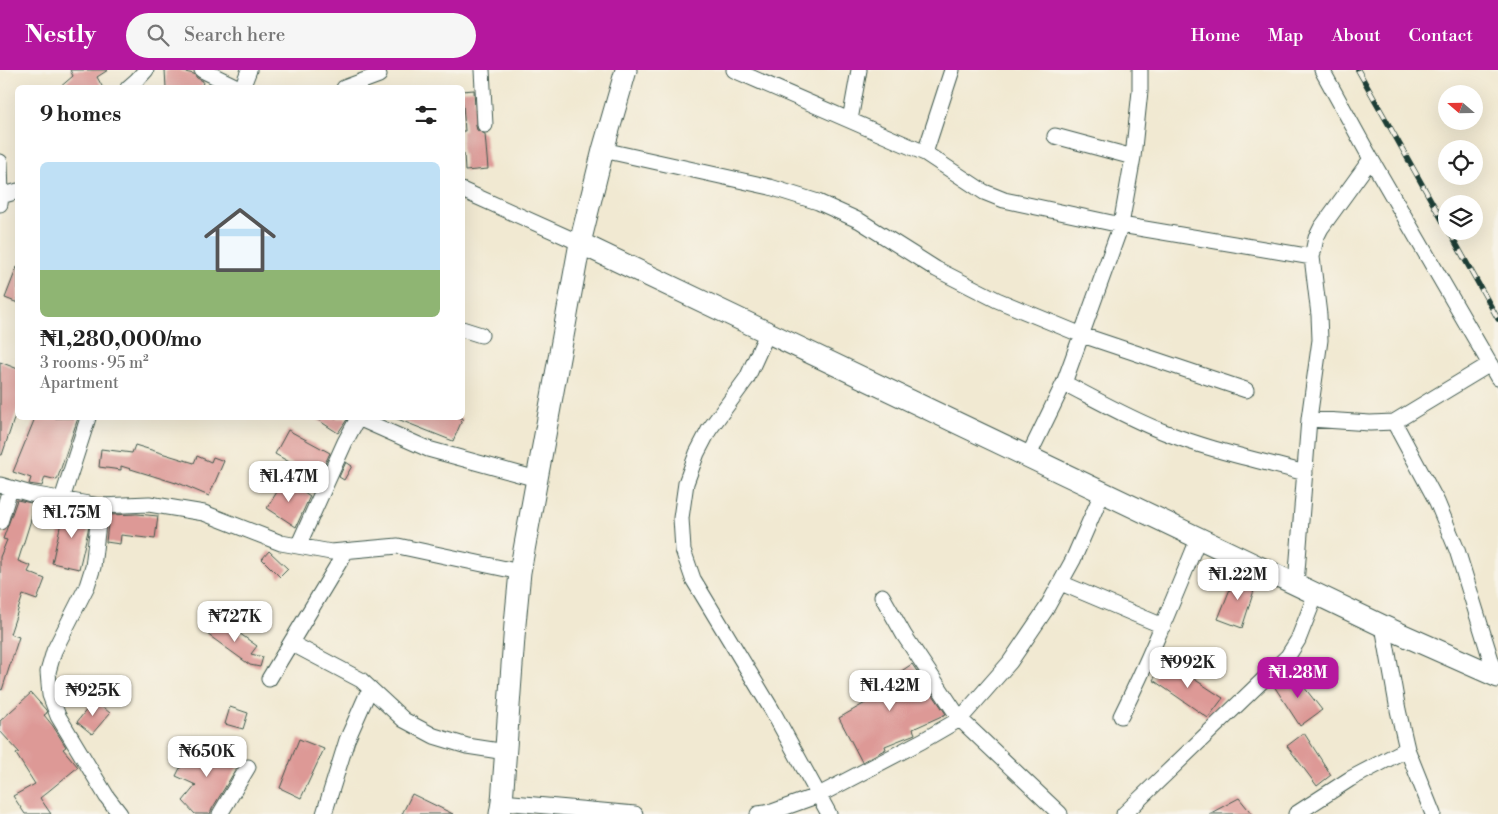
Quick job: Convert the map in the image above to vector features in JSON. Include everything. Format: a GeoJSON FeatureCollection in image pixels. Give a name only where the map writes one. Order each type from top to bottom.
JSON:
{"type":"FeatureCollection","features":[{"type":"Feature","properties":{"kind":"street"},"geometry":{"type":"LineString","coordinates":[[131,85],[146,70]]}},
{"type":"Feature","properties":{"kind":"street"},"geometry":{"type":"LineString","coordinates":[[202,70],[234,85]]}},
{"type":"Feature","properties":{"kind":"street"},"geometry":{"type":"LineString","coordinates":[[242,85],[249,70]]}},
{"type":"Feature","properties":{"kind":"street"},"geometry":{"type":"LineString","coordinates":[[482,70],[485,125]]}},
{"type":"Feature","properties":{"kind":"street"},"geometry":{"type":"LineString","coordinates":[[626,70],[603,150],[580,243],[520,572],[501,808],[635,814]]}},
{"type":"Feature","properties":{"kind":"street"},"geometry":{"type":"LineString","coordinates":[[734,70],[925,153],[984,192],[1004,200],[1122,225],[1312,257]]}},
{"type":"Feature","properties":{"kind":"street"},"geometry":{"type":"LineString","coordinates":[[850,120],[859,70]]}},
{"type":"Feature","properties":{"kind":"street"},"geometry":{"type":"LineString","coordinates":[[925,153],[952,70]]}},
{"type":"Feature","properties":{"kind":"street"},"geometry":{"type":"LineString","coordinates":[[1028,457],[1064,384],[1122,225],[1133,157],[1140,91],[1140,70]]}},
{"type":"Feature","properties":{"kind":"street"},"geometry":{"type":"LineString","coordinates":[[1322,70],[1498,378]]}},
{"type":"Feature","properties":{"kind":"street"},"geometry":{"type":"LineString","coordinates":[[352,85],[379,75]]}},
{"type":"Feature","properties":{"kind":"street"},"geometry":{"type":"LineString","coordinates":[[1055,136],[1133,157]]}},
{"type":"Feature","properties":{"kind":"street"},"geometry":{"type":"LineString","coordinates":[[603,150],[770,187],[818,202],[860,220],[936,269],[997,300],[1082,335],[1246,390]]}},
{"type":"Feature","properties":{"kind":"street"},"geometry":{"type":"LineString","coordinates":[[1296,584],[1309,419],[1320,340],[1312,257],[1320,228],[1371,158]]}},
{"type":"Feature","properties":{"kind":"street"},"geometry":{"type":"LineString","coordinates":[[0,162],[0,200],[15,192]]}},
{"type":"Feature","properties":{"kind":"street"},"geometry":{"type":"LineString","coordinates":[[465,191],[580,243],[767,334],[1103,491],[1383,626],[1497,676]]}},
{"type":"Feature","properties":{"kind":"street"},"geometry":{"type":"LineString","coordinates":[[465,330],[481,335]]}},
{"type":"Feature","properties":{"kind":"street"},"geometry":{"type":"LineString","coordinates":[[767,334],[747,378],[709,430],[697,452],[686,483],[681,518],[683,550],[692,579],[772,710],[829,814]]}},
{"type":"Feature","properties":{"kind":"street"},"geometry":{"type":"LineString","coordinates":[[1309,419],[1370,423],[1394,422],[1490,364]]}},
{"type":"Feature","properties":{"kind":"street"},"geometry":{"type":"LineString","coordinates":[[1064,384],[1136,420],[1189,441],[1305,473]]}},
{"type":"Feature","properties":{"kind":"street"},"geometry":{"type":"LineString","coordinates":[[62,499],[87,420]]}},
{"type":"Feature","properties":{"kind":"street"},"geometry":{"type":"LineString","coordinates":[[298,546],[357,420]]}},
{"type":"Feature","properties":{"kind":"street"},"geometry":{"type":"LineString","coordinates":[[363,420],[428,449],[538,479]]}},
{"type":"Feature","properties":{"kind":"street"},"geometry":{"type":"LineString","coordinates":[[1394,422],[1437,502],[1457,550],[1497,676]]}},
{"type":"Feature","properties":{"kind":"street"},"geometry":{"type":"LineString","coordinates":[[0,522],[5,487],[100,506],[149,504],[204,514],[281,543],[324,551],[398,546],[520,572]]}},
{"type":"Feature","properties":{"kind":"street"},"geometry":{"type":"LineString","coordinates":[[758,814],[772,812],[819,795],[960,719],[1010,662],[1046,609],[1073,560],[1103,491]]}},
{"type":"Feature","properties":{"kind":"street"},"geometry":{"type":"LineString","coordinates":[[100,506],[93,567],[87,586],[54,651],[48,672],[50,695],[58,716],[119,814]]}},
{"type":"Feature","properties":{"kind":"street"},"geometry":{"type":"LineString","coordinates":[[1121,716],[1163,626],[1199,537]]}},
{"type":"Feature","properties":{"kind":"street"},"geometry":{"type":"LineString","coordinates":[[269,680],[346,551]]}},
{"type":"Feature","properties":{"kind":"street"},"geometry":{"type":"LineString","coordinates":[[1061,583],[1163,626]]}},
{"type":"Feature","properties":{"kind":"street"},"geometry":{"type":"LineString","coordinates":[[1124,814],[1288,656],[1298,640],[1316,594]]}},
{"type":"Feature","properties":{"kind":"street"},"geometry":{"type":"LineString","coordinates":[[882,596],[904,635],[960,719],[1060,814]]}},
{"type":"Feature","properties":{"kind":"street"},"geometry":{"type":"LineString","coordinates":[[1383,626],[1407,749],[1433,814]]}},
{"type":"Feature","properties":{"kind":"street"},"geometry":{"type":"LineString","coordinates":[[291,643],[361,680],[404,720],[434,736],[467,746],[506,752]]}},
{"type":"Feature","properties":{"kind":"street"},"geometry":{"type":"LineString","coordinates":[[324,814],[347,740],[370,688]]}},
{"type":"Feature","properties":{"kind":"street"},"geometry":{"type":"LineString","coordinates":[[1303,812],[1350,778],[1407,749]]}},
{"type":"Feature","properties":{"kind":"street"},"geometry":{"type":"LineString","coordinates":[[220,814],[248,767]]}},
{"type":"Feature","properties":{"kind":"building"},"geometry":{"type":"Polygon","coordinates":[[[70,70],[108,70],[97,77],[101,85],[62,85],[73,76],[70,70]]]}},
{"type":"Feature","properties":{"kind":"building"},"geometry":{"type":"Polygon","coordinates":[[[165,70],[181,70],[194,74],[203,81],[202,85],[166,85],[165,70]]]}},
{"type":"Feature","properties":{"kind":"building"},"geometry":{"type":"Polygon","coordinates":[[[474,90],[476,126],[477,130],[485,134],[488,169],[465,171],[465,91],[474,90]]]}},
{"type":"Feature","properties":{"kind":"building"},"geometry":{"type":"Polygon","coordinates":[[[15,272],[15,302],[5,298],[15,272]]]}},
{"type":"Feature","properties":{"kind":"building"},"geometry":{"type":"Polygon","coordinates":[[[0,362],[15,368],[15,416],[2,455],[0,455],[0,362]]]}},
{"type":"Feature","properties":{"kind":"building"},"geometry":{"type":"Polygon","coordinates":[[[34,420],[77,420],[57,480],[45,477],[42,486],[29,484],[31,478],[13,472],[34,420]]]}},
{"type":"Feature","properties":{"kind":"building"},"geometry":{"type":"Polygon","coordinates":[[[318,420],[347,420],[338,433],[318,420]]]}},
{"type":"Feature","properties":{"kind":"building"},"geometry":{"type":"Polygon","coordinates":[[[400,420],[462,420],[453,441],[400,420]]]}},
{"type":"Feature","properties":{"kind":"building"},"geometry":{"type":"Polygon","coordinates":[[[288,430],[330,453],[318,478],[275,454],[288,430]]]}},
{"type":"Feature","properties":{"kind":"building"},"geometry":{"type":"Polygon","coordinates":[[[135,445],[194,463],[197,456],[211,462],[213,457],[224,461],[209,496],[176,482],[121,466],[121,470],[99,467],[101,449],[132,453],[135,445]]]}},
{"type":"Feature","properties":{"kind":"building"},"geometry":{"type":"Polygon","coordinates":[[[346,462],[352,466],[344,480],[339,477],[346,462]]]}},
{"type":"Feature","properties":{"kind":"building"},"geometry":{"type":"Polygon","coordinates":[[[285,479],[310,496],[296,527],[267,508],[285,479]]]}},
{"type":"Feature","properties":{"kind":"building"},"geometry":{"type":"Polygon","coordinates":[[[17,500],[36,504],[18,561],[31,566],[28,572],[45,579],[37,600],[23,595],[10,634],[19,637],[2,690],[0,689],[0,557],[7,540],[3,539],[17,500]]]}},
{"type":"Feature","properties":{"kind":"building"},"geometry":{"type":"Polygon","coordinates":[[[64,509],[90,514],[79,569],[52,563],[64,509]]]}},
{"type":"Feature","properties":{"kind":"building"},"geometry":{"type":"Polygon","coordinates":[[[137,514],[158,516],[155,539],[121,535],[120,544],[106,542],[109,515],[137,514]]]}},
{"type":"Feature","properties":{"kind":"building"},"geometry":{"type":"Polygon","coordinates":[[[269,551],[288,569],[280,577],[262,559],[269,551]]]}},
{"type":"Feature","properties":{"kind":"building"},"geometry":{"type":"Polygon","coordinates":[[[1236,574],[1257,581],[1242,628],[1218,619],[1236,574]]]}},
{"type":"Feature","properties":{"kind":"building"},"geometry":{"type":"Polygon","coordinates":[[[218,618],[257,646],[251,654],[263,657],[260,667],[250,665],[207,634],[218,618]]]}},
{"type":"Feature","properties":{"kind":"building"},"geometry":{"type":"Polygon","coordinates":[[[1165,660],[1223,698],[1208,718],[1153,680],[1165,660]]]}},
{"type":"Feature","properties":{"kind":"building"},"geometry":{"type":"Polygon","coordinates":[[[912,664],[946,714],[913,729],[915,734],[885,746],[886,749],[862,762],[839,718],[867,702],[861,689],[885,674],[888,680],[912,664]]]}},
{"type":"Feature","properties":{"kind":"building"},"geometry":{"type":"Polygon","coordinates":[[[1293,673],[1322,710],[1300,726],[1274,686],[1293,673]]]}},
{"type":"Feature","properties":{"kind":"building"},"geometry":{"type":"Polygon","coordinates":[[[31,693],[46,710],[47,713],[44,715],[66,747],[63,749],[78,767],[40,798],[51,814],[25,814],[13,796],[35,784],[16,754],[19,752],[0,731],[0,721],[31,693]]]}},
{"type":"Feature","properties":{"kind":"building"},"geometry":{"type":"Polygon","coordinates":[[[94,700],[110,713],[92,734],[77,722],[94,700]]]}},
{"type":"Feature","properties":{"kind":"building"},"geometry":{"type":"Polygon","coordinates":[[[230,707],[248,713],[243,729],[225,724],[230,707]]]}},
{"type":"Feature","properties":{"kind":"building"},"geometry":{"type":"Polygon","coordinates":[[[1304,733],[1331,775],[1317,786],[1287,746],[1304,733]]]}},
{"type":"Feature","properties":{"kind":"building"},"geometry":{"type":"Polygon","coordinates":[[[299,739],[324,749],[301,798],[280,788],[299,739]]]}},
{"type":"Feature","properties":{"kind":"building"},"geometry":{"type":"Polygon","coordinates":[[[190,748],[211,757],[216,749],[241,761],[210,814],[195,814],[183,801],[196,785],[176,776],[190,748]]]}},
{"type":"Feature","properties":{"kind":"building"},"geometry":{"type":"Polygon","coordinates":[[[412,794],[453,814],[402,814],[412,794]]]}},
{"type":"Feature","properties":{"kind":"building"},"geometry":{"type":"Polygon","coordinates":[[[1239,798],[1252,814],[1209,814],[1239,798]]]}},
{"type":"Feature","properties":{"kind":"railway"},"geometry":{"type":"LineString","coordinates":[[1358,70],[1438,213]]}},
{"type":"Feature","properties":{"kind":"railway"},"geometry":{"type":"LineString","coordinates":[[1454,240],[1498,319]]}}]}
